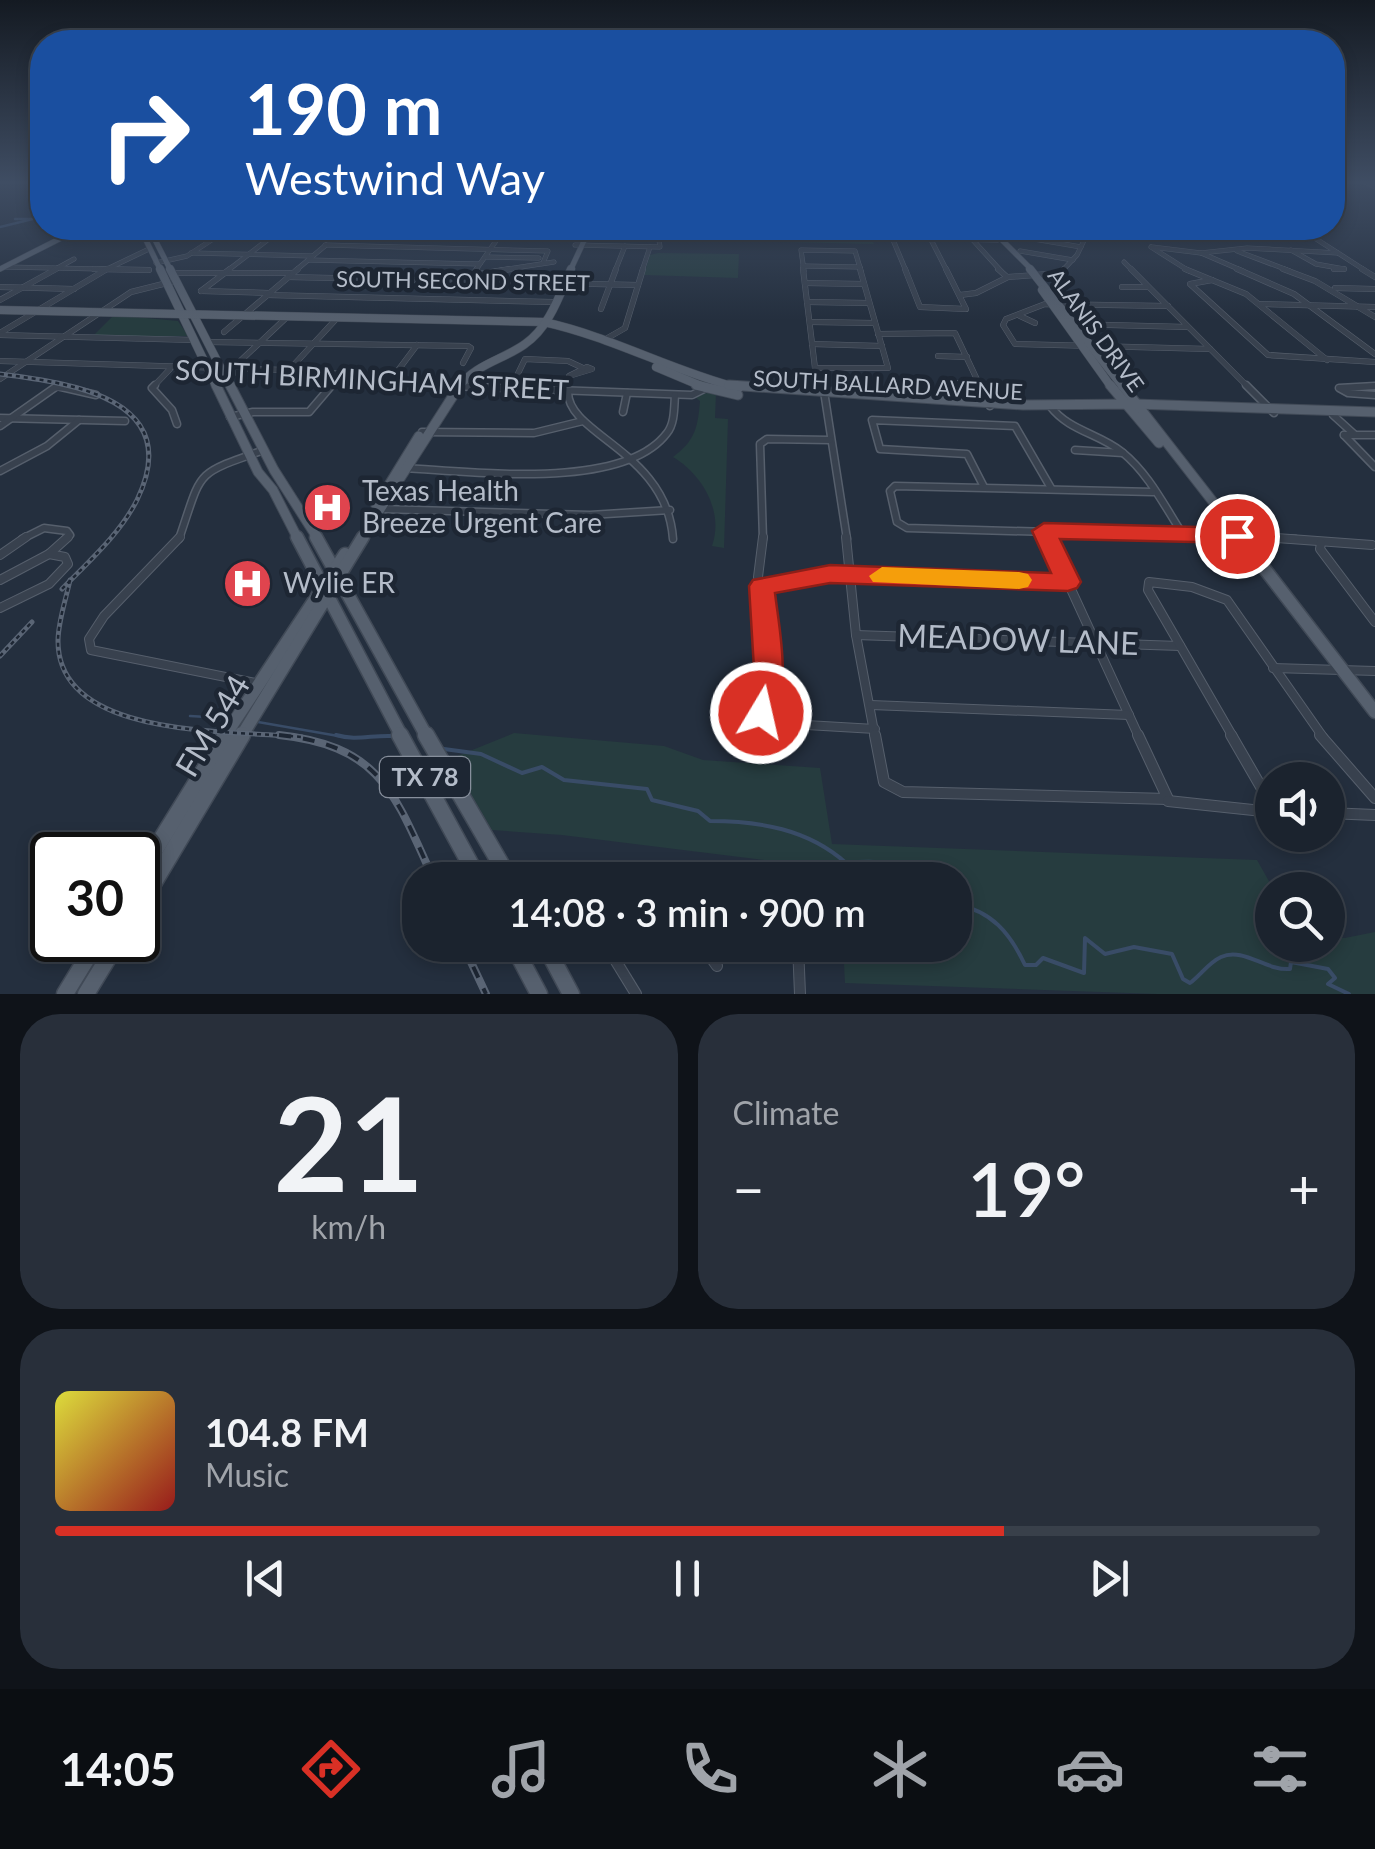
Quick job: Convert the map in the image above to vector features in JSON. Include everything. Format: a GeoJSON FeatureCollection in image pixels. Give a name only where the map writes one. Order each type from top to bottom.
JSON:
{"type":"FeatureCollection","features":[{"type":"Feature","properties":{"kind":"main road"},"geometry":{"type":"LineString","coordinates":[[2,268],[57,240]]}},
{"type":"Feature","properties":{"kind":"main road","name":"TX 78"},"geometry":{"type":"LineString","coordinates":[[145,240],[156,263],[196,319],[264,450],[336,565],[388,669],[500,862]]}},
{"type":"Feature","properties":{"kind":"main road","name":"TX 78"},"geometry":{"type":"LineString","coordinates":[[156,240],[171,272],[182,316],[249,455],[280,502],[469,862]]}},
{"type":"Feature","properties":{"kind":"main road"},"geometry":{"type":"LineString","coordinates":[[538,323],[580,240]]}},
{"type":"Feature","properties":{"kind":"main road","name":"ALANIS DRIVE"},"geometry":{"type":"LineString","coordinates":[[1001,240],[1092,346],[1132,406]]}},
{"type":"Feature","properties":{"kind":"main road","name":"SOUTH BALLARD AVENUE"},"geometry":{"type":"LineString","coordinates":[[0,310],[196,319],[243,316]]}},
{"type":"Feature","properties":{"kind":"main road","name":"SOUTH BALLARD AVENUE"},"geometry":{"type":"LineString","coordinates":[[114,313],[153,320],[182,316]]}},
{"type":"Feature","properties":{"kind":"main road","name":"SOUTH BALLARD AVENUE"},"geometry":{"type":"LineString","coordinates":[[196,319],[243,316],[538,323],[605,340],[711,385],[769,392],[988,401],[1052,408],[1132,406],[1375,414]]}},
{"type":"Feature","properties":{"kind":"main road","name":"FM 544"},"geometry":{"type":"LineString","coordinates":[[265,684],[311,620],[336,565],[377,509],[453,389],[478,367],[528,342],[538,323]]}},
{"type":"Feature","properties":{"kind":"main road","name":"ALANIS DRIVE"},"geometry":{"type":"LineString","coordinates":[[1071,324],[1081,346],[1175,456],[1375,712]]}},
{"type":"Feature","properties":{"kind":"main road"},"geometry":{"type":"LineString","coordinates":[[222,373],[238,367]]}},
{"type":"Feature","properties":{"kind":"main road","name":"SOUTH BALLARD AVENUE"},"geometry":{"type":"LineString","coordinates":[[1271,411],[1375,414]]}},
{"type":"Feature","properties":{"kind":"main road"},"geometry":{"type":"LineString","coordinates":[[280,502],[295,498]]}},
{"type":"Feature","properties":{"kind":"main road","name":"FM 544"},"geometry":{"type":"LineString","coordinates":[[160,865],[183,819],[325,589]]}},
{"type":"Feature","properties":{"kind":"main road"},"geometry":{"type":"LineString","coordinates":[[311,620],[335,610]]}},
{"type":"Feature","properties":{"kind":"main road"},"geometry":{"type":"LineString","coordinates":[[371,680],[388,669]]}},
{"type":"Feature","properties":{"kind":"main road","name":"FM 544"},"geometry":{"type":"LineString","coordinates":[[160,849],[183,819]]}},
{"type":"Feature","properties":{"kind":"main road"},"geometry":{"type":"LineString","coordinates":[[65,994],[85,962]]}},
{"type":"Feature","properties":{"kind":"main road"},"geometry":{"type":"LineString","coordinates":[[86,994],[105,962]]}},
{"type":"Feature","properties":{"kind":"main road"},"geometry":{"type":"LineString","coordinates":[[522,962],[539,994]]}},
{"type":"Feature","properties":{"kind":"main road"},"geometry":{"type":"LineString","coordinates":[[554,962],[572,994]]}},
{"type":"Feature","properties":{"kind":"street"},"geometry":{"type":"LineString","coordinates":[[191,254],[212,240]]}},
{"type":"Feature","properties":{"kind":"street"},"geometry":{"type":"LineString","coordinates":[[266,240],[201,291],[550,302]]}},
{"type":"Feature","properties":{"kind":"street"},"geometry":{"type":"LineString","coordinates":[[224,332],[332,240]]}},
{"type":"Feature","properties":{"kind":"street"},"geometry":{"type":"LineString","coordinates":[[468,281],[496,240]]}},
{"type":"Feature","properties":{"kind":"street"},"geometry":{"type":"LineString","coordinates":[[578,245],[660,247],[659,240]]}},
{"type":"Feature","properties":{"kind":"street"},"geometry":{"type":"LineString","coordinates":[[893,240],[922,308],[966,309],[932,240]]}},
{"type":"Feature","properties":{"kind":"street"},"geometry":{"type":"LineString","coordinates":[[971,240],[1008,278]]}},
{"type":"Feature","properties":{"kind":"street"},"geometry":{"type":"LineString","coordinates":[[1020,240],[1081,246]]}},
{"type":"Feature","properties":{"kind":"street"},"geometry":{"type":"LineString","coordinates":[[960,295],[976,293],[1008,278],[1055,276],[1073,260],[1084,240]]}},
{"type":"Feature","properties":{"kind":"street"},"geometry":{"type":"LineString","coordinates":[[1317,240],[1375,277]]}},
{"type":"Feature","properties":{"kind":"street"},"geometry":{"type":"LineString","coordinates":[[325,245],[548,250],[539,282]]}},
{"type":"Feature","properties":{"kind":"street"},"geometry":{"type":"LineString","coordinates":[[601,309],[625,246]]}},
{"type":"Feature","properties":{"kind":"street"},"geometry":{"type":"LineString","coordinates":[[1327,360],[1260,304],[1238,290],[1169,261],[1151,246],[1201,253],[1292,250],[1338,254]]}},
{"type":"Feature","properties":{"kind":"street"},"geometry":{"type":"LineString","coordinates":[[605,340],[625,328],[650,247]]}},
{"type":"Feature","properties":{"kind":"street"},"geometry":{"type":"LineString","coordinates":[[0,334],[149,248]]}},
{"type":"Feature","properties":{"kind":"street"},"geometry":{"type":"LineString","coordinates":[[815,368],[885,370],[888,364],[855,251],[801,250],[815,368],[822,380],[852,574],[856,634],[884,782],[895,791],[1255,808]]}},
{"type":"Feature","properties":{"kind":"street"},"geometry":{"type":"LineString","coordinates":[[1234,250],[1331,288],[1375,317]]}},
{"type":"Feature","properties":{"kind":"street"},"geometry":{"type":"LineString","coordinates":[[1292,250],[1300,258],[1337,270],[1344,268]]}},
{"type":"Feature","properties":{"kind":"street"},"geometry":{"type":"LineString","coordinates":[[1020,251],[1073,260]]}},
{"type":"Feature","properties":{"kind":"street"},"geometry":{"type":"LineString","coordinates":[[1201,253],[1274,284],[1310,306],[1375,358]]}},
{"type":"Feature","properties":{"kind":"street"},"geometry":{"type":"LineString","coordinates":[[156,263],[191,254],[247,254],[480,264]]}},
{"type":"Feature","properties":{"kind":"street"},"geometry":{"type":"LineString","coordinates":[[485,257],[542,266]]}},
{"type":"Feature","properties":{"kind":"street"},"geometry":{"type":"LineString","coordinates":[[0,300],[74,259]]}},
{"type":"Feature","properties":{"kind":"street"},"geometry":{"type":"LineString","coordinates":[[472,275],[554,262]]}},
{"type":"Feature","properties":{"kind":"street"},"geometry":{"type":"LineString","coordinates":[[1124,262],[1271,411]]}},
{"type":"Feature","properties":{"kind":"street"},"geometry":{"type":"LineString","coordinates":[[516,282],[542,266]]}},
{"type":"Feature","properties":{"kind":"street"},"geometry":{"type":"LineString","coordinates":[[803,266],[860,267]]}},
{"type":"Feature","properties":{"kind":"street"},"geometry":{"type":"LineString","coordinates":[[2,268],[150,270]]}},
{"type":"Feature","properties":{"kind":"street","name":"SOUTH SECOND STREET"},"geometry":{"type":"LineString","coordinates":[[171,272],[638,285]]}},
{"type":"Feature","properties":{"kind":"street"},"geometry":{"type":"LineString","coordinates":[[1212,280],[1190,284],[1268,355],[1327,360],[1375,358]]}},
{"type":"Feature","properties":{"kind":"street"},"geometry":{"type":"LineString","coordinates":[[0,379],[134,291],[171,282]]}},
{"type":"Feature","properties":{"kind":"street"},"geometry":{"type":"LineString","coordinates":[[805,283],[864,284]]}},
{"type":"Feature","properties":{"kind":"street"},"geometry":{"type":"LineString","coordinates":[[0,287],[74,288]]}},
{"type":"Feature","properties":{"kind":"street"},"geometry":{"type":"LineString","coordinates":[[1122,287],[1148,287]]}},
{"type":"Feature","properties":{"kind":"street"},"geometry":{"type":"LineString","coordinates":[[1331,288],[1374,289]]}},
{"type":"Feature","properties":{"kind":"street"},"geometry":{"type":"LineString","coordinates":[[807,302],[869,303]]}},
{"type":"Feature","properties":{"kind":"street"},"geometry":{"type":"LineString","coordinates":[[1168,306],[1056,304],[1004,323],[1015,344],[1210,349]]}},
{"type":"Feature","properties":{"kind":"street"},"geometry":{"type":"LineString","coordinates":[[1260,304],[1375,307]]}},
{"type":"Feature","properties":{"kind":"street"},"geometry":{"type":"LineString","coordinates":[[1019,316],[1036,323]]}},
{"type":"Feature","properties":{"kind":"street"},"geometry":{"type":"LineString","coordinates":[[238,367],[288,317]]}},
{"type":"Feature","properties":{"kind":"street"},"geometry":{"type":"LineString","coordinates":[[290,370],[338,318]]}},
{"type":"Feature","properties":{"kind":"street"},"geometry":{"type":"LineString","coordinates":[[810,322],[875,323]]}},
{"type":"Feature","properties":{"kind":"street"},"geometry":{"type":"LineString","coordinates":[[1071,324],[1189,327]]}},
{"type":"Feature","properties":{"kind":"street"},"geometry":{"type":"LineString","coordinates":[[878,334],[955,333],[988,401]]}},
{"type":"Feature","properties":{"kind":"street"},"geometry":{"type":"LineString","coordinates":[[0,334],[194,340]]}},
{"type":"Feature","properties":{"kind":"street"},"geometry":{"type":"LineString","coordinates":[[207,342],[471,348],[463,363]]}},
{"type":"Feature","properties":{"kind":"street"},"geometry":{"type":"LineString","coordinates":[[390,382],[418,344]]}},
{"type":"Feature","properties":{"kind":"street"},"geometry":{"type":"LineString","coordinates":[[812,344],[882,346]]}},
{"type":"Feature","properties":{"kind":"street"},"geometry":{"type":"LineString","coordinates":[[938,356],[966,357]]}},
{"type":"Feature","properties":{"kind":"street"},"geometry":{"type":"LineString","coordinates":[[510,390],[525,359],[568,361],[583,368]]}},
{"type":"Feature","properties":{"kind":"street","name":"SOUTH BIRMINGHAM STREET"},"geometry":{"type":"LineString","coordinates":[[0,360],[207,368],[222,373]]}},
{"type":"Feature","properties":{"kind":"street","name":"SOUTH BIRMINGHAM STREET"},"geometry":{"type":"LineString","coordinates":[[238,367],[342,374],[453,389],[692,395],[711,385]]}},
{"type":"Feature","properties":{"kind":"street"},"geometry":{"type":"LineString","coordinates":[[171,368],[152,388],[172,410],[178,424]]}},
{"type":"Feature","properties":{"kind":"street"},"geometry":{"type":"LineString","coordinates":[[230,417],[244,413],[310,412],[342,374]]}},
{"type":"Feature","properties":{"kind":"street"},"geometry":{"type":"LineString","coordinates":[[941,382],[980,384]]}},
{"type":"Feature","properties":{"kind":"street"},"geometry":{"type":"LineString","coordinates":[[0,426],[56,386],[96,395]]}},
{"type":"Feature","properties":{"kind":"street"},"geometry":{"type":"LineString","coordinates":[[1375,386],[1338,388],[1348,393],[1375,395]]}},
{"type":"Feature","properties":{"kind":"street"},"geometry":{"type":"LineString","coordinates":[[568,392],[568,405],[583,421],[660,486],[670,510],[673,540]]}},
{"type":"Feature","properties":{"kind":"street"},"geometry":{"type":"LineString","coordinates":[[623,412],[625,393]]}},
{"type":"Feature","properties":{"kind":"street"},"geometry":{"type":"LineString","coordinates":[[402,468],[566,472],[598,468],[630,458],[665,435],[672,422],[676,394]]}},
{"type":"Feature","properties":{"kind":"street"},"geometry":{"type":"LineString","coordinates":[[1052,408],[1066,424],[1124,453],[1182,534]]}},
{"type":"Feature","properties":{"kind":"street"},"geometry":{"type":"LineString","coordinates":[[1333,415],[1355,434]]}},
{"type":"Feature","properties":{"kind":"street"},"geometry":{"type":"LineString","coordinates":[[0,418],[125,420]]}},
{"type":"Feature","properties":{"kind":"street"},"geometry":{"type":"LineString","coordinates":[[984,488],[967,454],[880,449],[872,422],[875,418],[1015,426],[1051,490]]}},
{"type":"Feature","properties":{"kind":"street"},"geometry":{"type":"LineString","coordinates":[[0,472],[47,446],[80,420]]}},
{"type":"Feature","properties":{"kind":"street"},"geometry":{"type":"LineString","coordinates":[[426,432],[534,434],[583,421]]}},
{"type":"Feature","properties":{"kind":"street"},"geometry":{"type":"LineString","coordinates":[[1096,437],[1107,429]]}},
{"type":"Feature","properties":{"kind":"street"},"geometry":{"type":"LineString","coordinates":[[1375,435],[1344,435],[1375,467]]}},
{"type":"Feature","properties":{"kind":"street"},"geometry":{"type":"LineString","coordinates":[[830,440],[762,441],[763,554],[758,577],[769,669],[763,718],[772,724],[875,730]]}},
{"type":"Feature","properties":{"kind":"street"},"geometry":{"type":"LineString","coordinates":[[264,450],[215,466],[200,479],[178,540],[104,616],[88,638],[91,650],[107,655],[265,684]]}},
{"type":"Feature","properties":{"kind":"street"},"geometry":{"type":"LineString","coordinates":[[1075,450],[1124,453]]}},
{"type":"Feature","properties":{"kind":"street"},"geometry":{"type":"LineString","coordinates":[[1153,492],[890,489],[901,526],[1237,536],[1372,545]]}},
{"type":"Feature","properties":{"kind":"street"},"geometry":{"type":"LineString","coordinates":[[377,509],[590,515],[670,510]]}},
{"type":"Feature","properties":{"kind":"street"},"geometry":{"type":"LineString","coordinates":[[0,555],[44,528],[67,530],[70,535],[49,554],[0,580]]}},
{"type":"Feature","properties":{"kind":"street"},"geometry":{"type":"LineString","coordinates":[[1044,531],[1168,796],[1164,802]]}},
{"type":"Feature","properties":{"kind":"street"},"geometry":{"type":"LineString","coordinates":[[1321,543],[1332,570],[1375,622]]}},
{"type":"Feature","properties":{"kind":"street"},"geometry":{"type":"LineString","coordinates":[[0,608],[49,584],[68,564],[65,557],[49,554]]}},
{"type":"Feature","properties":{"kind":"street"},"geometry":{"type":"LineString","coordinates":[[762,586],[830,574],[1068,582]]}},
{"type":"Feature","properties":{"kind":"street"},"geometry":{"type":"LineString","coordinates":[[1255,779],[1147,587],[1148,582],[1192,586],[1229,602],[1318,732],[1375,798]]}},
{"type":"Feature","properties":{"kind":"street","name":"MEADOW LANE"},"geometry":{"type":"LineString","coordinates":[[856,634],[1180,646]]}},
{"type":"Feature","properties":{"kind":"street"},"geometry":{"type":"LineString","coordinates":[[1273,668],[1375,671]]}},
{"type":"Feature","properties":{"kind":"street"},"geometry":{"type":"LineString","coordinates":[[871,705],[1130,715]]}},
{"type":"Feature","properties":{"kind":"street"},"geometry":{"type":"LineString","coordinates":[[1345,814],[1375,815]]}},
{"type":"Feature","properties":{"kind":"street"},"geometry":{"type":"LineString","coordinates":[[616,962],[636,994]]}},
{"type":"Feature","properties":{"kind":"street"},"geometry":{"type":"LineString","coordinates":[[714,962],[717,966]]}},
{"type":"Feature","properties":{"kind":"street"},"geometry":{"type":"LineString","coordinates":[[799,962],[800,994]]}},
{"type":"Feature","properties":{"kind":"green space"},"geometry":{"type":"Polygon","coordinates":[[[872,240],[874,244],[777,242],[872,240]]]}},
{"type":"Feature","properties":{"kind":"green space"},"geometry":{"type":"Polygon","coordinates":[[[739,254],[738,278],[644,275],[650,255],[739,254]]]}},
{"type":"Feature","properties":{"kind":"green space"},"geometry":{"type":"Polygon","coordinates":[[[114,315],[178,321],[188,336],[93,336],[114,315]]]}},
{"type":"Feature","properties":{"kind":"green space"},"geometry":{"type":"Polygon","coordinates":[[[716,393],[715,418],[728,419],[724,548],[712,546],[715,520],[702,484],[673,457],[694,433],[700,401],[695,397],[716,393]]]}},
{"type":"Feature","properties":{"kind":"green space"},"geometry":{"type":"Polygon","coordinates":[[[514,733],[664,746],[703,760],[820,768],[832,844],[1257,860],[1264,872],[1255,872],[1255,962],[1345,962],[1345,938],[1375,932],[1375,994],[1157,994],[845,983],[844,962],[972,962],[972,862],[780,862],[492,830],[450,759],[514,733]]]}},
{"type":"Feature","properties":{"kind":"waterway"},"geometry":{"type":"LineString","coordinates":[[190,716],[224,718]]}},
{"type":"Feature","properties":{"kind":"waterway"},"geometry":{"type":"LineString","coordinates":[[258,722],[341,737]]}},
{"type":"Feature","properties":{"kind":"waterway"},"geometry":{"type":"LineString","coordinates":[[336,735],[341,737]]}},
{"type":"Feature","properties":{"kind":"waterway"},"geometry":{"type":"LineString","coordinates":[[341,737],[392,736],[365,737]]}},
{"type":"Feature","properties":{"kind":"waterway"},"geometry":{"type":"LineString","coordinates":[[444,749],[481,754],[522,773],[542,767],[564,780],[647,789],[652,800],[698,811],[710,821],[747,823],[799,835],[845,862]]}},
{"type":"Feature","properties":{"kind":"waterway"},"geometry":{"type":"LineString","coordinates":[[972,909],[998,925],[1025,965],[1036,965],[1043,958],[1084,973],[1085,938],[1105,954],[1134,947],[1172,954],[1183,979],[1190,983],[1221,957],[1238,955],[1281,969],[1290,969],[1291,962],[1328,969],[1335,978],[1328,984],[1349,994]]}},
{"type":"Feature","properties":{"kind":"railway"},"geometry":{"type":"LineString","coordinates":[[0,374],[59,383],[114,402],[134,418],[146,439],[148,466],[137,500],[113,536],[70,581]]}},
{"type":"Feature","properties":{"kind":"railway"},"geometry":{"type":"LineString","coordinates":[[62,589],[70,581]]}},
{"type":"Feature","properties":{"kind":"railway"},"geometry":{"type":"LineString","coordinates":[[70,581],[58,641],[66,673],[87,697],[117,713],[154,724],[284,736]]}},
{"type":"Feature","properties":{"kind":"railway"},"geometry":{"type":"LineString","coordinates":[[0,656],[32,622]]}},
{"type":"Feature","properties":{"kind":"railway"},"geometry":{"type":"LineString","coordinates":[[279,735],[284,736]]}},
{"type":"Feature","properties":{"kind":"railway"},"geometry":{"type":"LineString","coordinates":[[284,736],[302,737]]}},
{"type":"Feature","properties":{"kind":"railway"},"geometry":{"type":"LineString","coordinates":[[284,736],[341,750],[363,763],[395,800],[426,862]]}},
{"type":"Feature","properties":{"kind":"railway"},"geometry":{"type":"LineString","coordinates":[[471,962],[486,994]]}},
{"type":"Feature","properties":{"kind":"slow traffic"},"geometry":{"type":"LineString","coordinates":[[882,576],[1019,580]]}},
{"type":"Feature","properties":{"kind":"place","name":"Texas Health Breeze Urgent Care"},"geometry":{"type":"Point","coordinates":[327,507]}},
{"type":"Feature","properties":{"kind":"place","name":"Wylie ER"},"geometry":{"type":"Point","coordinates":[248,583]}},
{"type":"Feature","properties":{"kind":"route"},"geometry":{"type":"LineString","coordinates":[[761,713],[769,669],[762,586],[830,574],[1068,582],[1044,531],[1237,536]]}}]}
